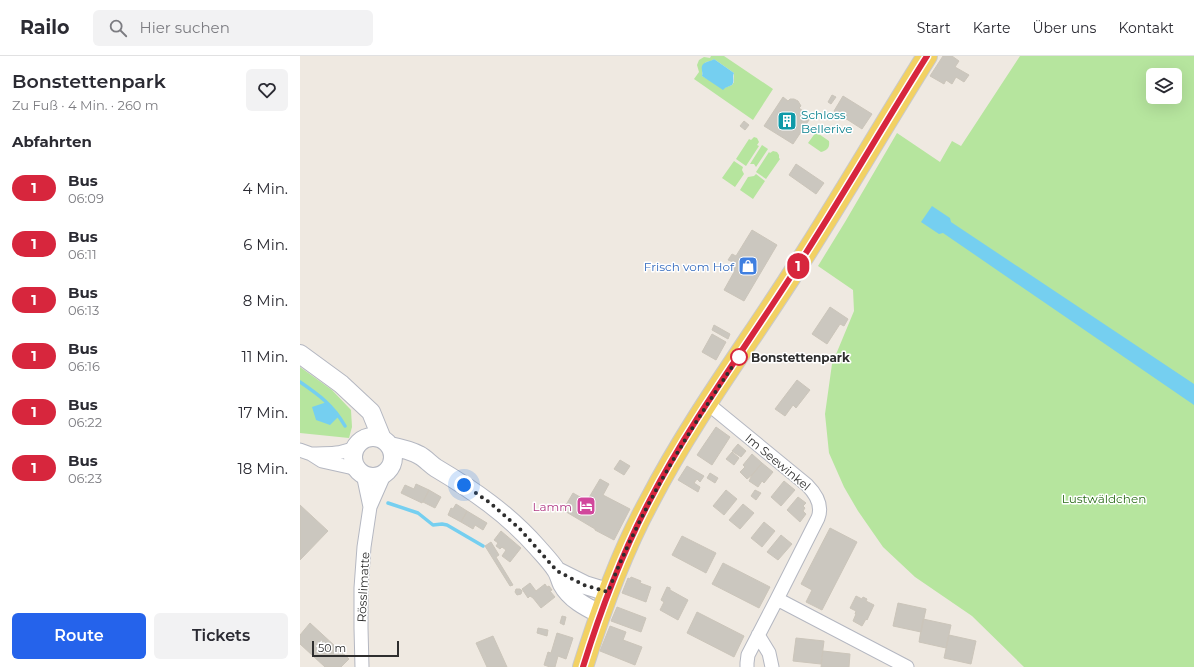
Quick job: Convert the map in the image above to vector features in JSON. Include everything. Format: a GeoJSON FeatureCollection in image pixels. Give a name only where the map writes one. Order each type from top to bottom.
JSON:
{"type":"FeatureCollection","features":[{"type":"Feature","properties":{"kind":"main road"},"geometry":{"type":"LineString","coordinates":[[583,667],[608,592],[627,546],[650,500],[707,403],[797,267],[927,56]]}},
{"type":"Feature","properties":{"kind":"main road"},"geometry":{"type":"LineString","coordinates":[[300,354],[341,384],[371,412],[393,455],[388,469]]}},
{"type":"Feature","properties":{"kind":"main road"},"geometry":{"type":"LineString","coordinates":[[359,400],[363,424],[359,444]]}},
{"type":"Feature","properties":{"kind":"main road"},"geometry":{"type":"LineString","coordinates":[[431,465],[410,461],[402,462],[374,476],[361,471],[354,461],[354,451],[359,444],[370,437],[378,438],[414,452],[431,465],[489,502],[506,516],[525,534],[557,571],[584,585],[608,592]]}},
{"type":"Feature","properties":{"kind":"main road"},"geometry":{"type":"LineString","coordinates":[[557,571],[561,583],[569,594],[583,605],[600,614]]}},
{"type":"Feature","properties":{"kind":"street","name":"Im Seewinkel"},"geometry":{"type":"LineString","coordinates":[[707,403],[807,485],[812,490],[819,502],[820,508],[818,518],[748,655],[747,667]]}},
{"type":"Feature","properties":{"kind":"street"},"geometry":{"type":"LineString","coordinates":[[305,452],[337,454],[349,451],[359,444]]}},
{"type":"Feature","properties":{"kind":"street"},"geometry":{"type":"LineString","coordinates":[[305,452],[322,461],[361,471]]}},
{"type":"Feature","properties":{"kind":"street","name":"Rösslimatte"},"geometry":{"type":"LineString","coordinates":[[362,667],[361,588],[364,547],[370,507],[388,469]]}},
{"type":"Feature","properties":{"kind":"street","name":"Rösslimatte"},"geometry":{"type":"LineString","coordinates":[[361,471],[370,507]]}},
{"type":"Feature","properties":{"kind":"street"},"geometry":{"type":"LineString","coordinates":[[777,599],[907,667]]}},
{"type":"Feature","properties":{"kind":"street"},"geometry":{"type":"LineString","coordinates":[[758,635],[769,653],[772,667]]}},
{"type":"Feature","properties":{"kind":"green space"},"geometry":{"type":"Polygon","coordinates":[[[711,56],[724,56],[773,89],[753,120],[694,79],[699,72],[697,65],[699,60],[704,57],[710,58],[711,56]],[[714,59],[706,62],[702,67],[702,76],[724,88],[732,85],[734,82],[734,73],[714,59]]]}},
{"type":"Feature","properties":{"kind":"green space","name":"Bonstettenpark"},"geometry":{"type":"Polygon","coordinates":[[[1020,56],[1194,56],[1194,667],[1024,667],[972,616],[915,577],[883,547],[858,511],[844,487],[829,453],[825,414],[832,364],[854,311],[853,290],[818,266],[897,133],[940,162],[952,141],[961,146],[1020,56]]]}},
{"type":"Feature","properties":{"kind":"green space"},"geometry":{"type":"Polygon","coordinates":[[[816,132],[829,141],[828,148],[821,152],[808,143],[816,132]]]}},
{"type":"Feature","properties":{"kind":"green space"},"geometry":{"type":"Polygon","coordinates":[[[754,137],[757,138],[759,142],[757,145],[759,146],[746,166],[736,159],[749,139],[751,140],[754,137]]]}},
{"type":"Feature","properties":{"kind":"green space"},"geometry":{"type":"Polygon","coordinates":[[[762,145],[768,149],[756,167],[754,164],[750,164],[762,145]]]}},
{"type":"Feature","properties":{"kind":"green space"},"geometry":{"type":"Polygon","coordinates":[[[773,151],[777,152],[780,159],[766,179],[756,172],[769,152],[770,153],[773,151]]]}},
{"type":"Feature","properties":{"kind":"green space"},"geometry":{"type":"Polygon","coordinates":[[[734,161],[743,167],[742,170],[744,174],[735,187],[722,178],[734,161]]]}},
{"type":"Feature","properties":{"kind":"green space"},"geometry":{"type":"Polygon","coordinates":[[[756,174],[765,181],[753,199],[740,190],[748,177],[756,174]]]}},
{"type":"Feature","properties":{"kind":"green space"},"geometry":{"type":"Polygon","coordinates":[[[300,367],[332,390],[351,410],[352,427],[349,438],[300,433],[300,367]]]}},
{"type":"Feature","properties":{"kind":"water"},"geometry":{"type":"Polygon","coordinates":[[[714,59],[734,73],[732,85],[723,90],[702,76],[703,64],[714,59]]]}},
{"type":"Feature","properties":{"kind":"water"},"geometry":{"type":"Polygon","coordinates":[[[932,206],[950,218],[951,222],[1194,384],[1194,405],[943,233],[939,234],[921,222],[932,206]]]}},
{"type":"Feature","properties":{"kind":"water"},"geometry":{"type":"Polygon","coordinates":[[[327,402],[339,416],[330,425],[316,420],[312,407],[327,402]]]}},
{"type":"Feature","properties":{"kind":"building"},"geometry":{"type":"Polygon","coordinates":[[[943,56],[952,56],[959,61],[955,67],[969,75],[964,82],[956,77],[952,84],[946,80],[944,84],[930,76],[943,56]]]}},
{"type":"Feature","properties":{"kind":"building"},"geometry":{"type":"Polygon","coordinates":[[[832,95],[836,97],[831,104],[828,102],[832,95]]]}},
{"type":"Feature","properties":{"kind":"building"},"geometry":{"type":"Polygon","coordinates":[[[843,96],[872,114],[862,129],[834,111],[843,96]]]}},
{"type":"Feature","properties":{"kind":"building","name":"Schloss Bellerive"},"geometry":{"type":"Polygon","coordinates":[[[783,97],[788,101],[790,99],[794,99],[798,101],[801,106],[799,108],[811,117],[793,144],[764,126],[783,97]]]}},
{"type":"Feature","properties":{"kind":"building"},"geometry":{"type":"Polygon","coordinates":[[[744,121],[749,125],[745,130],[740,126],[744,121]]]}},
{"type":"Feature","properties":{"kind":"building"},"geometry":{"type":"Polygon","coordinates":[[[796,164],[824,183],[816,194],[789,175],[796,164]]]}},
{"type":"Feature","properties":{"kind":"building","name":"Frisch vom Hof"},"geometry":{"type":"Polygon","coordinates":[[[752,230],[777,245],[744,301],[724,290],[734,272],[729,269],[733,262],[728,260],[732,254],[736,256],[752,230]]]}},
{"type":"Feature","properties":{"kind":"building"},"geometry":{"type":"Polygon","coordinates":[[[830,307],[848,319],[844,326],[840,324],[827,344],[812,334],[830,307]]]}},
{"type":"Feature","properties":{"kind":"building"},"geometry":{"type":"Polygon","coordinates":[[[714,325],[730,334],[728,339],[712,330],[714,325]]]}},
{"type":"Feature","properties":{"kind":"building"},"geometry":{"type":"Polygon","coordinates":[[[712,334],[726,342],[716,360],[702,352],[712,334]]]}},
{"type":"Feature","properties":{"kind":"building"},"geometry":{"type":"Polygon","coordinates":[[[797,380],[810,390],[796,408],[793,405],[785,416],[775,409],[797,380]]]}},
{"type":"Feature","properties":{"kind":"building"},"geometry":{"type":"Polygon","coordinates":[[[716,427],[730,437],[712,465],[697,455],[716,427]]]}},
{"type":"Feature","properties":{"kind":"building"},"geometry":{"type":"Polygon","coordinates":[[[738,444],[746,451],[741,457],[732,451],[738,444]]]}},
{"type":"Feature","properties":{"kind":"building"},"geometry":{"type":"Polygon","coordinates":[[[732,452],[739,458],[734,465],[726,459],[732,452]]]}},
{"type":"Feature","properties":{"kind":"building"},"geometry":{"type":"Polygon","coordinates":[[[752,454],[762,463],[747,479],[740,472],[745,467],[743,465],[752,454]]]}},
{"type":"Feature","properties":{"kind":"building"},"geometry":{"type":"Polygon","coordinates":[[[620,460],[630,466],[624,475],[614,469],[620,460]]]}},
{"type":"Feature","properties":{"kind":"building"},"geometry":{"type":"Polygon","coordinates":[[[762,463],[773,472],[764,483],[762,481],[758,487],[749,481],[762,463]]]}},
{"type":"Feature","properties":{"kind":"building"},"geometry":{"type":"Polygon","coordinates":[[[687,466],[704,476],[700,482],[697,479],[694,483],[700,487],[698,492],[678,480],[687,466]]]}},
{"type":"Feature","properties":{"kind":"building"},"geometry":{"type":"Polygon","coordinates":[[[710,473],[718,478],[715,483],[707,478],[710,473]]]}},
{"type":"Feature","properties":{"kind":"building"},"geometry":{"type":"Polygon","coordinates":[[[600,479],[609,484],[603,495],[630,509],[614,540],[563,510],[573,493],[587,501],[600,479]]]}},
{"type":"Feature","properties":{"kind":"building"},"geometry":{"type":"Polygon","coordinates":[[[784,481],[795,490],[781,506],[771,497],[784,481]]]}},
{"type":"Feature","properties":{"kind":"building"},"geometry":{"type":"Polygon","coordinates":[[[416,484],[429,490],[422,503],[401,493],[405,485],[414,489],[416,484]]]}},
{"type":"Feature","properties":{"kind":"building"},"geometry":{"type":"Polygon","coordinates":[[[429,490],[441,497],[435,508],[423,502],[429,490]]]}},
{"type":"Feature","properties":{"kind":"building"},"geometry":{"type":"Polygon","coordinates":[[[726,490],[737,499],[724,515],[713,506],[726,490]]]}},
{"type":"Feature","properties":{"kind":"building"},"geometry":{"type":"Polygon","coordinates":[[[755,490],[761,493],[756,500],[751,496],[755,490]]]}},
{"type":"Feature","properties":{"kind":"building"},"geometry":{"type":"Polygon","coordinates":[[[798,497],[806,503],[803,506],[805,508],[803,511],[806,514],[800,522],[787,510],[798,497]]]}},
{"type":"Feature","properties":{"kind":"building"},"geometry":{"type":"Polygon","coordinates":[[[456,504],[467,511],[461,522],[448,515],[451,508],[453,509],[456,504]]]}},
{"type":"Feature","properties":{"kind":"building"},"geometry":{"type":"Polygon","coordinates":[[[743,504],[754,513],[740,529],[729,520],[743,504]]]}},
{"type":"Feature","properties":{"kind":"building"},"geometry":{"type":"Polygon","coordinates":[[[300,505],[328,531],[300,560],[300,505]]]}},
{"type":"Feature","properties":{"kind":"building"},"geometry":{"type":"Polygon","coordinates":[[[467,511],[487,523],[483,530],[475,525],[473,529],[461,522],[467,511]]]}},
{"type":"Feature","properties":{"kind":"building"},"geometry":{"type":"Polygon","coordinates":[[[764,522],[775,531],[762,547],[751,538],[764,522]]]}},
{"type":"Feature","properties":{"kind":"building"},"geometry":{"type":"Polygon","coordinates":[[[830,528],[857,542],[822,610],[806,602],[812,590],[801,584],[830,528]]]}},
{"type":"Feature","properties":{"kind":"building"},"geometry":{"type":"Polygon","coordinates":[[[501,531],[521,548],[510,562],[502,556],[506,550],[502,547],[500,549],[496,546],[498,543],[494,540],[501,531]]]}},
{"type":"Feature","properties":{"kind":"building"},"geometry":{"type":"Polygon","coordinates":[[[781,535],[792,544],[778,560],[767,552],[781,535]]]}},
{"type":"Feature","properties":{"kind":"building"},"geometry":{"type":"Polygon","coordinates":[[[682,536],[716,553],[706,573],[672,555],[682,536]]]}},
{"type":"Feature","properties":{"kind":"building"},"geometry":{"type":"Polygon","coordinates":[[[491,542],[499,555],[496,557],[513,585],[510,586],[485,546],[491,542]]]}},
{"type":"Feature","properties":{"kind":"building"},"geometry":{"type":"Polygon","coordinates":[[[723,563],[770,587],[759,608],[712,584],[723,563]]]}},
{"type":"Feature","properties":{"kind":"building"},"geometry":{"type":"Polygon","coordinates":[[[631,577],[641,581],[640,583],[651,587],[646,602],[622,593],[628,578],[630,579],[631,577]]]}},
{"type":"Feature","properties":{"kind":"building"},"geometry":{"type":"Polygon","coordinates":[[[530,583],[536,591],[545,584],[547,587],[549,586],[552,590],[550,591],[555,597],[541,608],[533,598],[530,596],[528,598],[522,589],[530,583]]]}},
{"type":"Feature","properties":{"kind":"building"},"geometry":{"type":"Polygon","coordinates":[[[667,587],[688,600],[678,620],[660,610],[664,602],[661,600],[667,587]]]}},
{"type":"Feature","properties":{"kind":"building"},"geometry":{"type":"Polygon","coordinates":[[[516,589],[520,589],[522,591],[521,594],[517,595],[515,592],[516,589]]]}},
{"type":"Feature","properties":{"kind":"building"},"geometry":{"type":"Polygon","coordinates":[[[856,596],[862,599],[863,597],[867,599],[866,601],[874,605],[867,620],[866,619],[862,626],[853,621],[856,611],[850,608],[856,596]]]}},
{"type":"Feature","properties":{"kind":"building"},"geometry":{"type":"Polygon","coordinates":[[[898,603],[926,609],[921,632],[893,626],[898,603]]]}},
{"type":"Feature","properties":{"kind":"building"},"geometry":{"type":"Polygon","coordinates":[[[617,607],[646,618],[641,632],[611,621],[617,607]]]}},
{"type":"Feature","properties":{"kind":"building"},"geometry":{"type":"Polygon","coordinates":[[[697,612],[744,636],[734,657],[687,633],[697,612]]]}},
{"type":"Feature","properties":{"kind":"building"},"geometry":{"type":"Polygon","coordinates":[[[562,616],[566,617],[564,625],[560,623],[562,616]]]}},
{"type":"Feature","properties":{"kind":"building"},"geometry":{"type":"Polygon","coordinates":[[[923,619],[951,625],[946,648],[919,642],[923,619]]]}},
{"type":"Feature","properties":{"kind":"building"},"geometry":{"type":"Polygon","coordinates":[[[310,623],[349,659],[341,667],[325,667],[300,644],[300,635],[310,623]]]}},
{"type":"Feature","properties":{"kind":"building"},"geometry":{"type":"Polygon","coordinates":[[[610,626],[626,632],[623,640],[642,647],[635,665],[600,651],[610,626]]]}},
{"type":"Feature","properties":{"kind":"building"},"geometry":{"type":"Polygon","coordinates":[[[538,628],[548,630],[547,636],[537,633],[538,628]]]}},
{"type":"Feature","properties":{"kind":"building"},"geometry":{"type":"Polygon","coordinates":[[[557,633],[573,638],[566,659],[558,656],[555,667],[550,667],[544,665],[548,652],[551,653],[557,633]]]}},
{"type":"Feature","properties":{"kind":"building"},"geometry":{"type":"Polygon","coordinates":[[[949,635],[976,641],[971,664],[944,658],[949,635]]]}},
{"type":"Feature","properties":{"kind":"building"},"geometry":{"type":"Polygon","coordinates":[[[493,636],[507,667],[487,667],[476,643],[493,636]]]}},
{"type":"Feature","properties":{"kind":"building"},"geometry":{"type":"Polygon","coordinates":[[[796,638],[824,641],[821,664],[793,661],[796,638]]]}},
{"type":"Feature","properties":{"kind":"building"},"geometry":{"type":"Polygon","coordinates":[[[823,651],[850,654],[849,667],[821,667],[823,651]]]}},
{"type":"Feature","properties":{"kind":"waterway"},"geometry":{"type":"LineString","coordinates":[[300,382],[325,401],[336,412],[345,426]]}},
{"type":"Feature","properties":{"kind":"waterway"},"geometry":{"type":"LineString","coordinates":[[388,503],[418,513],[433,525],[447,525],[483,546]]}},
{"type":"Feature","properties":{"kind":"bus line","name":"1"},"geometry":{"type":"LineString","coordinates":[[583,667],[600,614],[622,557],[662,477],[707,403],[797,267],[927,56]]}},
{"type":"Feature","properties":{"kind":"place","name":"Schloss Bellerive"},"geometry":{"type":"Point","coordinates":[787,121]}},
{"type":"Feature","properties":{"kind":"place","name":"Frisch vom Hof"},"geometry":{"type":"Point","coordinates":[748,266]}},
{"type":"Feature","properties":{"kind":"place","name":"Bonstettenpark"},"geometry":{"type":"Point","coordinates":[739,357]}},
{"type":"Feature","properties":{"kind":"place","name":"Lamm"},"geometry":{"type":"Point","coordinates":[586,506]}},
{"type":"Feature","properties":{"kind":"route"},"geometry":{"type":"LineString","coordinates":[[464,485],[489,502],[519,528],[557,571],[584,585],[608,592],[627,546],[662,477],[707,403],[740,355],[739,357]]}},
{"type":"Feature","properties":{"kind":"park label","name":"Lustwäldchen"},"geometry":{"type":"Point","coordinates":[1104,498]}}]}
